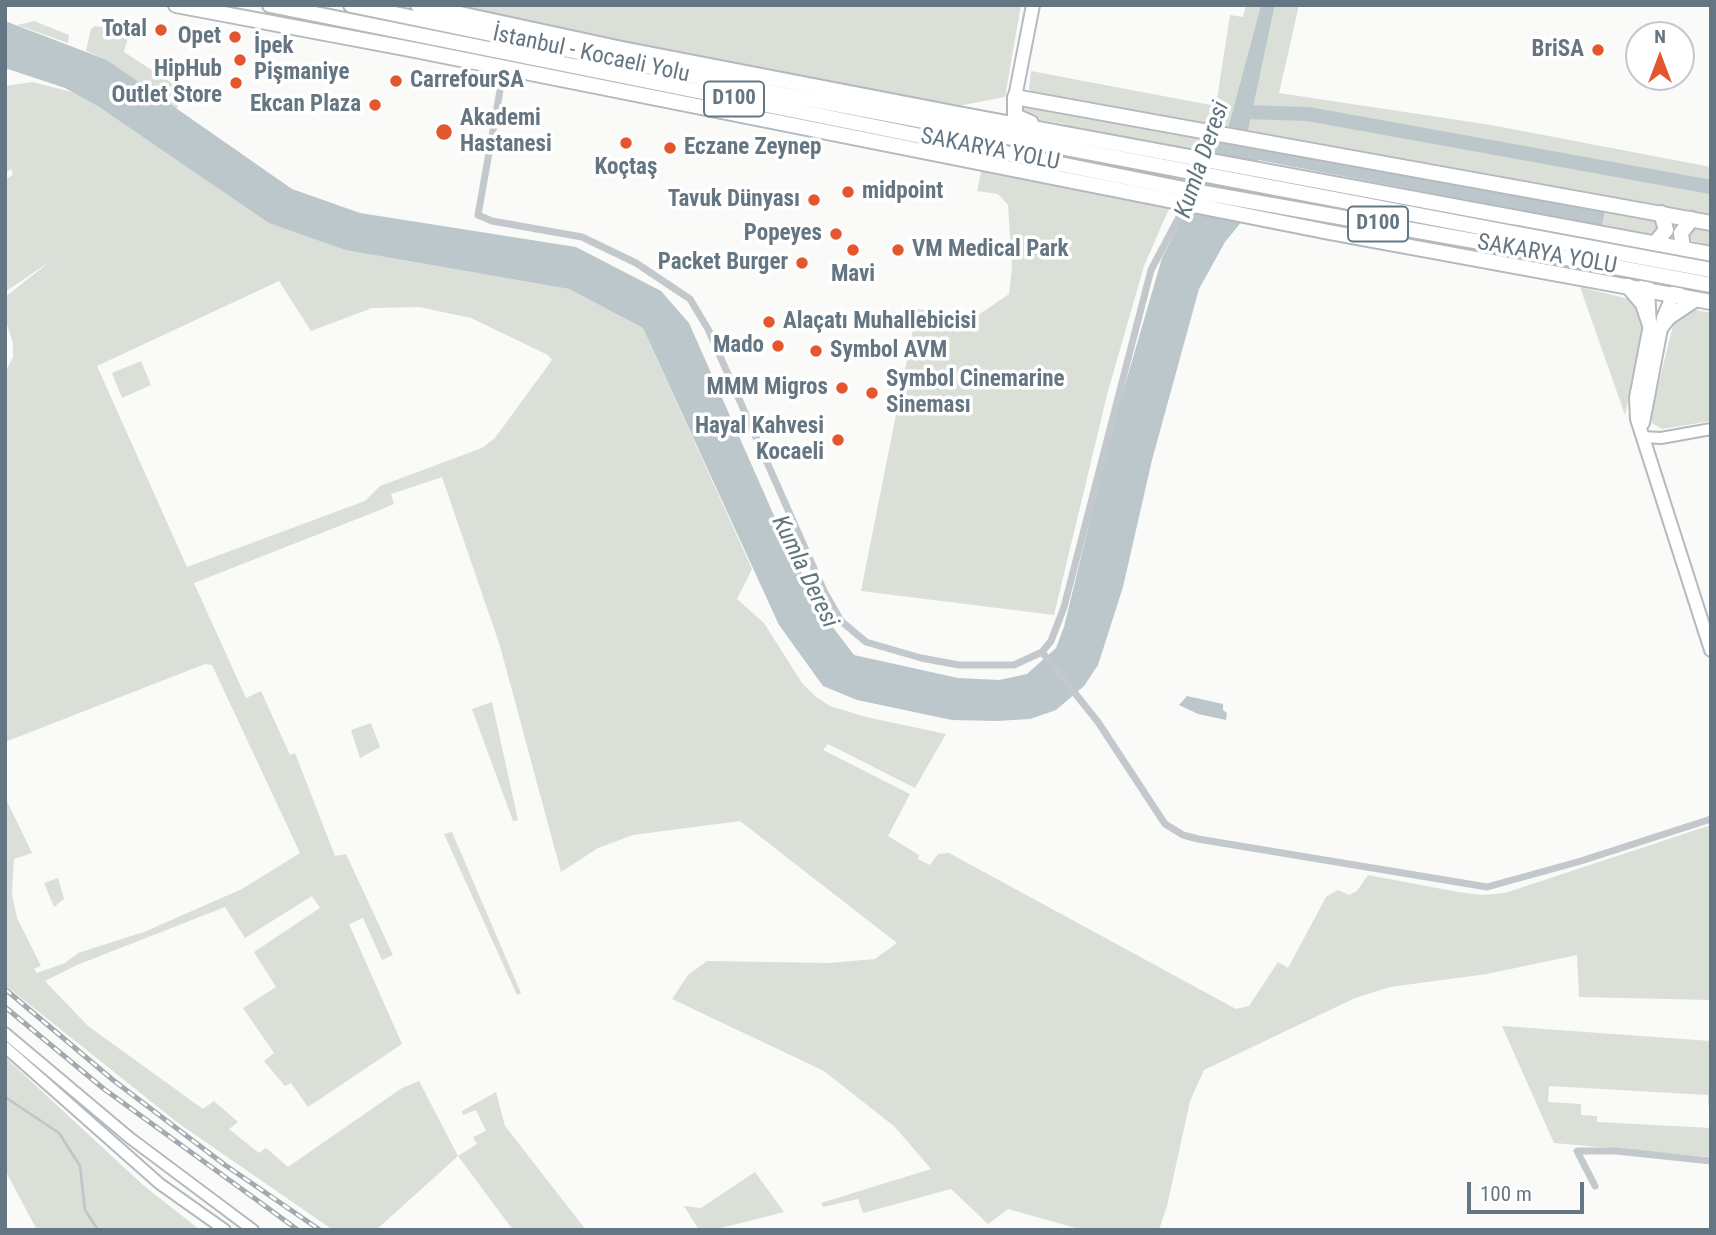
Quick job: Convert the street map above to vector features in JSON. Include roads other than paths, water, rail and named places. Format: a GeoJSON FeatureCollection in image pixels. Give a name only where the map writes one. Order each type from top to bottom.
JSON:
{"type":"FeatureCollection","features":[{"type":"Feature","properties":{"kind":"highway"},"geometry":{"type":"LineString","coordinates":[[176,5],[1194,200]]}},
{"type":"Feature","properties":{"kind":"highway","name":"SAKARYA YOLU"},"geometry":{"type":"LineString","coordinates":[[270,5],[1194,200],[1510,240],[1711,285]]}},
{"type":"Feature","properties":{"kind":"highway","name":"İstanbul - Kocaeli Yolu"},"geometry":{"type":"LineString","coordinates":[[351,5],[775,93],[1279,189]]}},
{"type":"Feature","properties":{"kind":"highway"},"geometry":{"type":"LineString","coordinates":[[418,5],[450,9],[622,49],[984,119],[1711,254]]}},
{"type":"Feature","properties":{"kind":"highway"},"geometry":{"type":"LineString","coordinates":[[984,119],[1008,111],[1015,97]]}},
{"type":"Feature","properties":{"kind":"highway"},"geometry":{"type":"LineString","coordinates":[[1015,97],[1711,223]]}},
{"type":"Feature","properties":{"kind":"highway"},"geometry":{"type":"LineString","coordinates":[[1015,97],[1015,116],[1018,120],[1070,134]]}},
{"type":"Feature","properties":{"kind":"highway"},"geometry":{"type":"LineString","coordinates":[[1279,189],[1394,195]]}},
{"type":"Feature","properties":{"kind":"highway","name":"D100"},"geometry":{"type":"LineString","coordinates":[[1279,189],[1510,240],[1711,268]]}},
{"type":"Feature","properties":{"kind":"highway"},"geometry":{"type":"LineString","coordinates":[[1252,207],[1391,243],[1706,299]]}},
{"type":"Feature","properties":{"kind":"highway"},"geometry":{"type":"LineString","coordinates":[[1655,243],[1665,230],[1661,213]]}},
{"type":"Feature","properties":{"kind":"highway"},"geometry":{"type":"LineString","coordinates":[[1683,248],[1681,233],[1692,219]]}},
{"type":"Feature","properties":{"kind":"highway"},"geometry":{"type":"LineString","coordinates":[[1607,282],[1622,272],[1626,262],[1628,250],[1621,236]]}},
{"type":"Feature","properties":{"kind":"highway"},"geometry":{"type":"LineString","coordinates":[[1706,299],[1706,277],[1711,268]]}},
{"type":"Feature","properties":{"kind":"highway"},"geometry":{"type":"LineString","coordinates":[[1628,286],[1643,304],[1655,326],[1706,299]]}},
{"type":"Feature","properties":{"kind":"main road"},"geometry":{"type":"LineString","coordinates":[[1015,97],[1033,5]]}},
{"type":"Feature","properties":{"kind":"main road"},"geometry":{"type":"LineString","coordinates":[[1655,243],[1641,264],[1655,326],[1642,437],[1711,650]]}},
{"type":"Feature","properties":{"kind":"main road"},"geometry":{"type":"LineString","coordinates":[[1655,326],[1688,271],[1683,248]]}},
{"type":"Feature","properties":{"kind":"main road"},"geometry":{"type":"LineString","coordinates":[[1642,437],[1661,438],[1711,429]]}},
{"type":"Feature","properties":{"kind":"main road"},"geometry":{"type":"LineString","coordinates":[[5,1033],[130,1138],[253,1230]]}},
{"type":"Feature","properties":{"kind":"main road"},"geometry":{"type":"LineString","coordinates":[[5,1047],[160,1184],[222,1230]]}},
{"type":"Feature","properties":{"kind":"street"},"geometry":{"type":"LineString","coordinates":[[504,68],[478,215],[492,221],[582,236],[636,263],[691,299],[707,327],[824,591],[851,632],[886,649],[959,666],[1014,665],[1043,654],[1056,631],[1151,270],[1194,200]]}},
{"type":"Feature","properties":{"kind":"street"},"geometry":{"type":"LineString","coordinates":[[1043,654],[1081,700],[1164,824],[1183,835],[1198,839],[1487,887],[1581,861],[1711,818]]}},
{"type":"Feature","properties":{"kind":"street"},"geometry":{"type":"LineString","coordinates":[[1595,1186],[1577,1151],[1616,1151],[1711,1161]]}},
{"type":"Feature","properties":{"kind":"waterway","name":"Kumla Deresi"},"geometry":{"type":"LineString","coordinates":[[1244,112],[1308,114],[1711,187]]}},
{"type":"Feature","properties":{"kind":"waterway"},"geometry":{"type":"LineString","coordinates":[[5,1097],[59,1133],[80,1166],[85,1210],[98,1230]]}},
{"type":"Feature","properties":{"kind":"railway"},"geometry":{"type":"LineString","coordinates":[[5,989],[113,1080],[225,1165],[320,1230]]}},
{"type":"Feature","properties":{"kind":"railway"},"geometry":{"type":"LineString","coordinates":[[5,1007],[104,1089],[298,1230]]}},
{"type":"Feature","properties":{"kind":"place","name":"Total"},"geometry":{"type":"Point","coordinates":[161,30]}},
{"type":"Feature","properties":{"kind":"place","name":"Opet"},"geometry":{"type":"Point","coordinates":[235,37]}},
{"type":"Feature","properties":{"kind":"place","name":"BriSA"},"geometry":{"type":"Point","coordinates":[1598,50]}},
{"type":"Feature","properties":{"kind":"place","name":"İpek Pişmaniye"},"geometry":{"type":"Point","coordinates":[240,60]}},
{"type":"Feature","properties":{"kind":"place","name":"CarrefourSA"},"geometry":{"type":"Point","coordinates":[396,81]}},
{"type":"Feature","properties":{"kind":"place","name":"HipHub Outlet Store"},"geometry":{"type":"Point","coordinates":[236,83]}},
{"type":"Feature","properties":{"kind":"place","name":"Ekcan Plaza"},"geometry":{"type":"Point","coordinates":[375,105]}},
{"type":"Feature","properties":{"kind":"place","name":"Akademi Hastanesi"},"geometry":{"type":"Point","coordinates":[444,132]}},
{"type":"Feature","properties":{"kind":"place","name":"Koçtaş"},"geometry":{"type":"Point","coordinates":[626,143]}},
{"type":"Feature","properties":{"kind":"place","name":"Eczane Zeynep"},"geometry":{"type":"Point","coordinates":[670,148]}},
{"type":"Feature","properties":{"kind":"place","name":"midpoint"},"geometry":{"type":"Point","coordinates":[848,192]}},
{"type":"Feature","properties":{"kind":"place","name":"Tavuk Dünyası"},"geometry":{"type":"Point","coordinates":[814,200]}},
{"type":"Feature","properties":{"kind":"place","name":"Popeyes"},"geometry":{"type":"Point","coordinates":[836,234]}},
{"type":"Feature","properties":{"kind":"place","name":"Mavi"},"geometry":{"type":"Point","coordinates":[853,250]}},
{"type":"Feature","properties":{"kind":"place","name":"VM Medical Park"},"geometry":{"type":"Point","coordinates":[898,250]}},
{"type":"Feature","properties":{"kind":"place","name":"Packet Burger"},"geometry":{"type":"Point","coordinates":[802,263]}},
{"type":"Feature","properties":{"kind":"place","name":"Alaçatı Muhallebicisi"},"geometry":{"type":"Point","coordinates":[769,322]}},
{"type":"Feature","properties":{"kind":"place","name":"Mado"},"geometry":{"type":"Point","coordinates":[778,346]}},
{"type":"Feature","properties":{"kind":"place","name":"Symbol AVM"},"geometry":{"type":"Point","coordinates":[816,351]}},
{"type":"Feature","properties":{"kind":"place","name":"MMM Migros"},"geometry":{"type":"Point","coordinates":[842,388]}},
{"type":"Feature","properties":{"kind":"place","name":"Symbol Cinemarine Sineması"},"geometry":{"type":"Point","coordinates":[872,393]}},
{"type":"Feature","properties":{"kind":"place","name":"Hayal Kahvesi Kocaeli"},"geometry":{"type":"Point","coordinates":[838,440]}}]}
